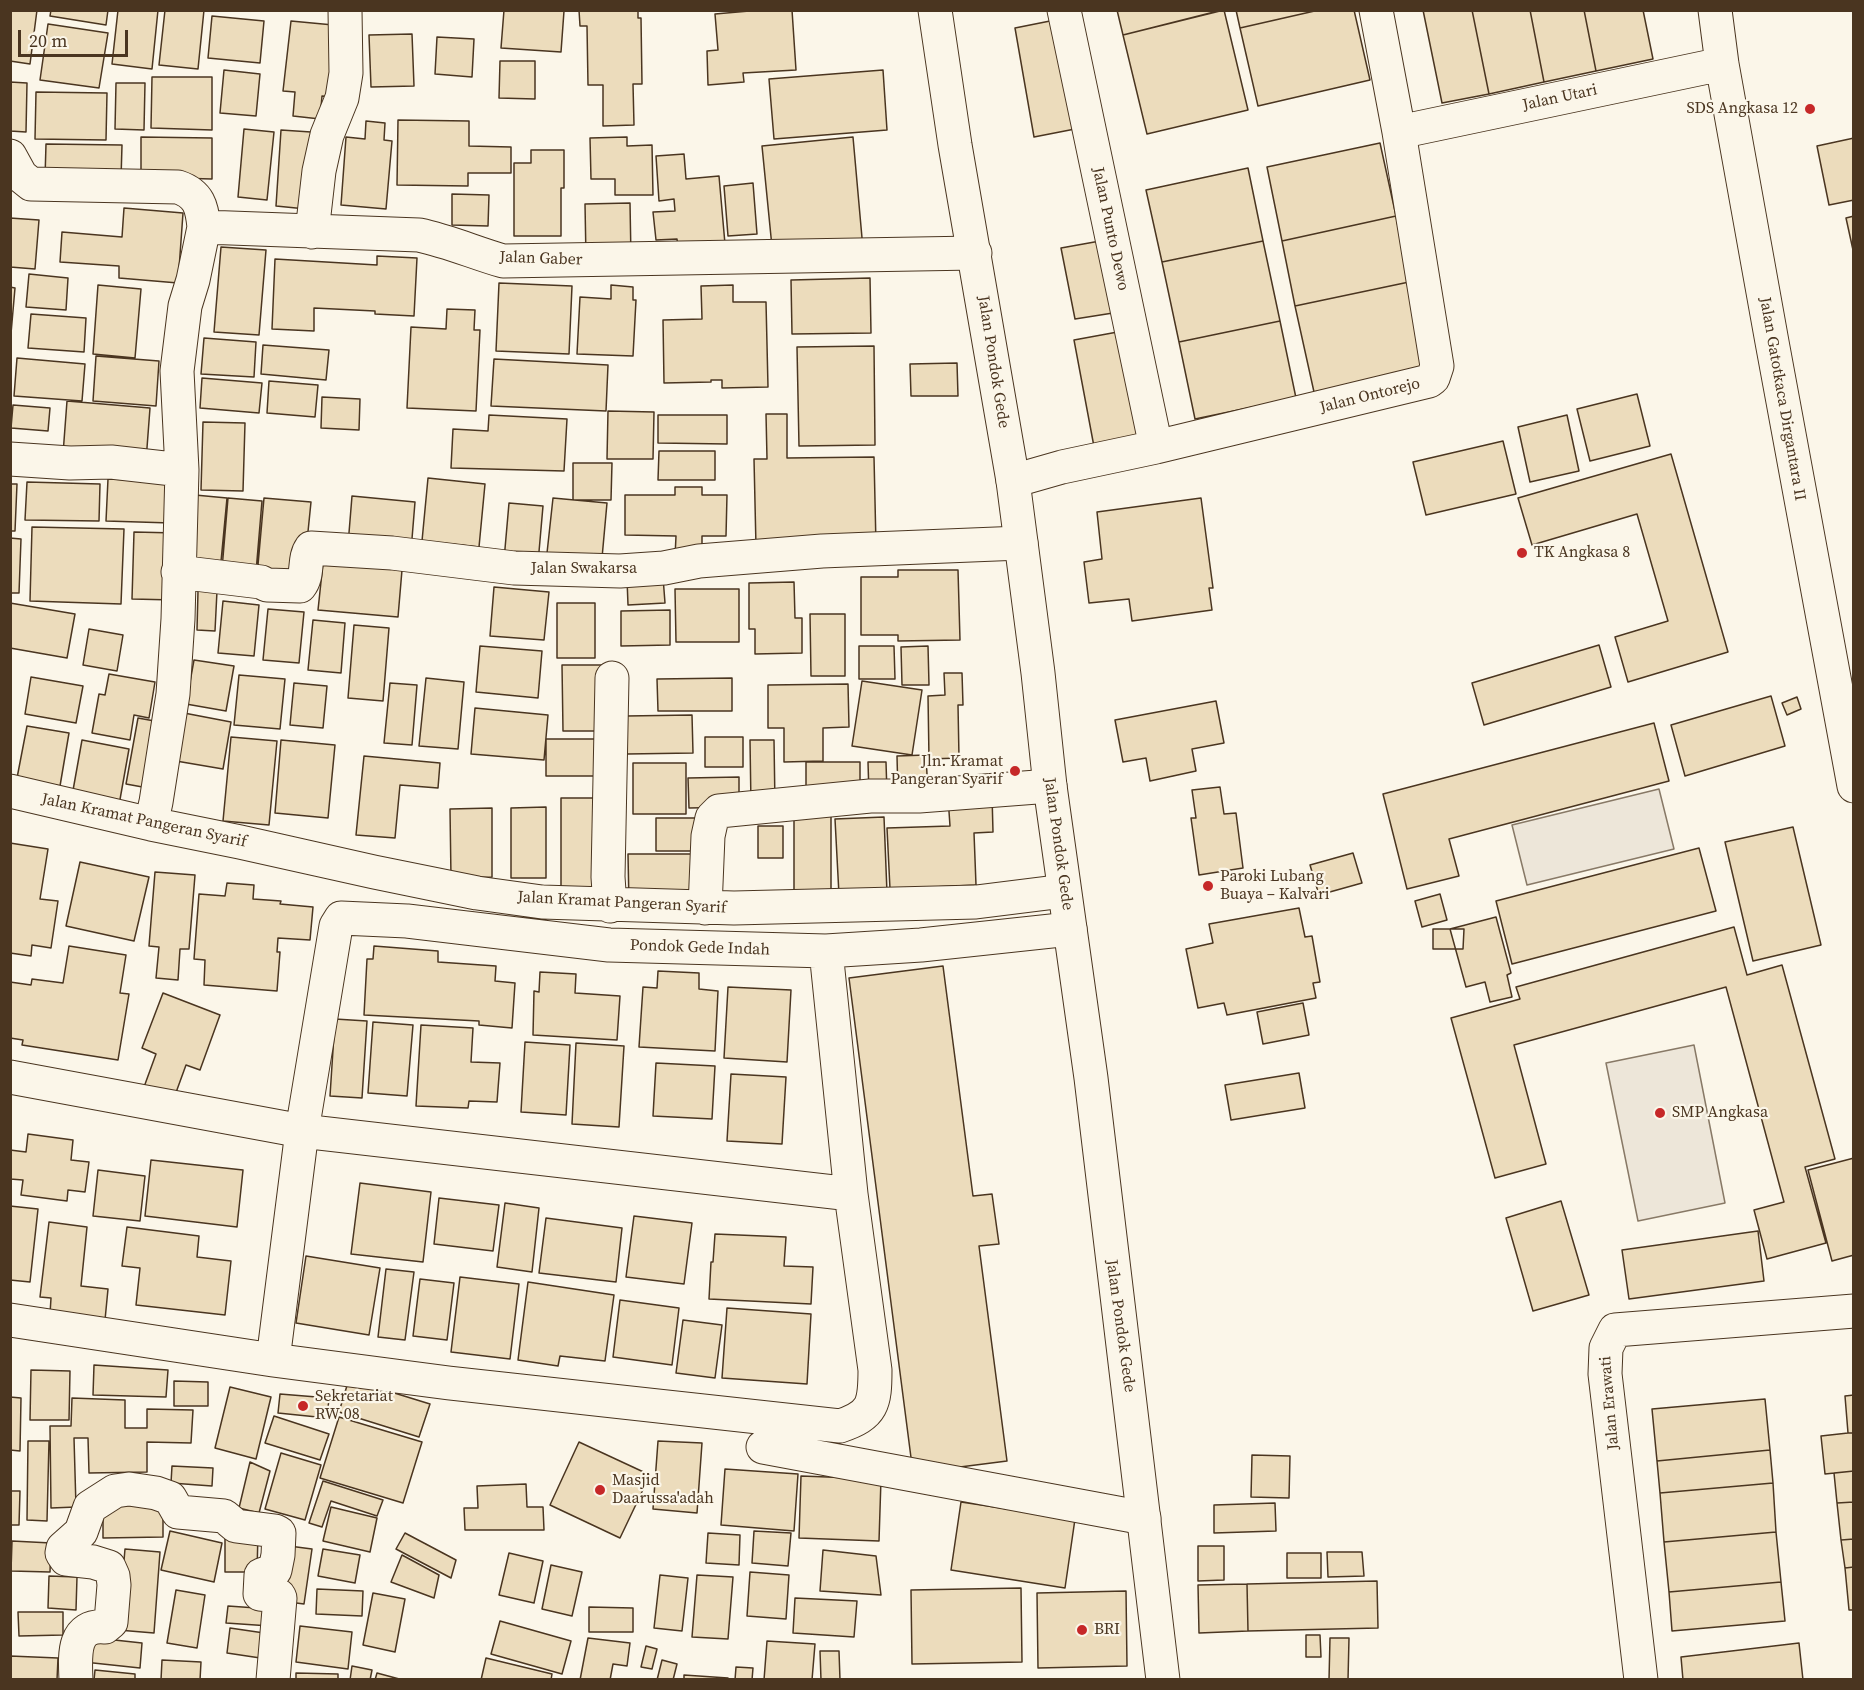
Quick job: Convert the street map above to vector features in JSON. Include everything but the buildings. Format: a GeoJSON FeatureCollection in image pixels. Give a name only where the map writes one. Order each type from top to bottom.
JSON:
{"type":"FeatureCollection","features":[{"type":"Feature","properties":{"kind":"street"},"geometry":{"type":"LineString","coordinates":[[312,232],[319,171],[327,135],[342,98],[345,10]]}},
{"type":"Feature","properties":{"kind":"street","name":"Jalan Pondok Gede"},"geometry":{"type":"LineString","coordinates":[[935,10],[955,145],[1013,481],[1050,786],[1091,1078],[1163,1680]]}},
{"type":"Feature","properties":{"kind":"street","name":"Jalan Punto Dewo"},"geometry":{"type":"LineString","coordinates":[[1064,10],[1156,447]]}},
{"type":"Feature","properties":{"kind":"street","name":"Jalan Ontorejo"},"geometry":{"type":"LineString","coordinates":[[1013,481],[1062,467],[1156,447],[1429,381],[1433,378],[1437,366],[1399,132],[1376,10]]}},
{"type":"Feature","properties":{"kind":"street","name":"Jalan Gatotkaca Dirgantara II"},"geometry":{"type":"LineString","coordinates":[[1715,10],[1722,64],[1854,786]]}},
{"type":"Feature","properties":{"kind":"street","name":"Jalan Utari"},"geometry":{"type":"LineString","coordinates":[[1399,132],[1722,64]]}},
{"type":"Feature","properties":{"kind":"street"},"geometry":{"type":"LineString","coordinates":[[10,156],[21,176],[31,184],[178,187],[187,190],[198,199],[203,212],[204,227],[194,280],[185,306],[177,371],[182,470],[178,619],[173,694],[151,824]]}},
{"type":"Feature","properties":{"kind":"street","name":"Jalan Gaber"},"geometry":{"type":"LineString","coordinates":[[204,227],[419,235],[442,240],[503,261],[975,253]]}},
{"type":"Feature","properties":{"kind":"street"},"geometry":{"type":"LineString","coordinates":[[10,459],[69,463],[111,462],[182,470]]}},
{"type":"Feature","properties":{"kind":"street","name":"Jalan Swakarsa"},"geometry":{"type":"LineString","coordinates":[[178,572],[261,582],[267,585],[300,586],[305,580],[308,553],[311,548],[392,553],[514,568],[620,571],[664,568],[699,561],[822,551],[1021,543]]}},
{"type":"Feature","properties":{"kind":"street"},"geometry":{"type":"LineString","coordinates":[[610,906],[608,877],[612,678]]}},
{"type":"Feature","properties":{"kind":"street"},"geometry":{"type":"LineString","coordinates":[[705,908],[708,836],[712,818],[719,811],[870,796],[919,796],[1050,786]]}},
{"type":"Feature","properties":{"kind":"street","name":"Jalan Kramat Pangeran Syarif"},"geometry":{"type":"LineString","coordinates":[[10,790],[151,824],[477,893],[542,902],[705,908],[976,902],[1064,891]]}},
{"type":"Feature","properties":{"kind":"street","name":"Pondok Gede Indah"},"geometry":{"type":"LineString","coordinates":[[302,1131],[336,926],[345,916],[609,945],[826,951],[921,945],[1070,929]]}},
{"type":"Feature","properties":{"kind":"street"},"geometry":{"type":"LineString","coordinates":[[10,1320],[273,1360],[461,1385],[840,1426],[866,1414],[875,1395],[875,1370],[851,1194],[826,951]]}},
{"type":"Feature","properties":{"kind":"street"},"geometry":{"type":"LineString","coordinates":[[10,1077],[302,1131],[851,1194]]}},
{"type":"Feature","properties":{"kind":"street"},"geometry":{"type":"LineString","coordinates":[[273,1360],[302,1131]]}},
{"type":"Feature","properties":{"kind":"street","name":"Jalan Erawati"},"geometry":{"type":"LineString","coordinates":[[1641,1680],[1605,1374],[1606,1348],[1615,1330],[1854,1311]]}},
{"type":"Feature","properties":{"kind":"street"},"geometry":{"type":"LineString","coordinates":[[763,1447],[1144,1518]]}},
{"type":"Feature","properties":{"kind":"street"},"geometry":{"type":"LineString","coordinates":[[76,1680],[75,1655],[77,1643],[84,1631],[94,1626],[105,1627],[111,1622],[113,1576],[109,1567],[93,1562],[66,1559],[62,1553],[63,1548],[81,1532],[90,1507],[115,1491],[129,1489],[170,1498],[178,1512],[224,1516],[236,1526],[279,1533],[275,1570],[261,1575],[260,1594],[280,1598],[273,1680]]}},
{"type":"Feature","properties":{"kind":"shaded area"},"geometry":{"type":"Polygon","coordinates":[[[1659,789],[1674,849],[1527,885],[1512,825],[1659,789]]]}},
{"type":"Feature","properties":{"kind":"shaded area"},"geometry":{"type":"Polygon","coordinates":[[[1694,1045],[1725,1203],[1638,1221],[1606,1063],[1694,1045]]]}},
{"type":"Feature","properties":{"kind":"place","name":"SDS Angkasa 12"},"geometry":{"type":"Point","coordinates":[1810,109]}},
{"type":"Feature","properties":{"kind":"place","name":"TK Angkasa 8"},"geometry":{"type":"Point","coordinates":[1522,553]}},
{"type":"Feature","properties":{"kind":"place","name":"Jln. Kramat Pangeran Syarif"},"geometry":{"type":"Point","coordinates":[1015,771]}},
{"type":"Feature","properties":{"kind":"place","name":"Paroki Lubang Buaya – Kalvari"},"geometry":{"type":"Point","coordinates":[1208,886]}},
{"type":"Feature","properties":{"kind":"place","name":"SMP Angkasa"},"geometry":{"type":"Point","coordinates":[1660,1113]}},
{"type":"Feature","properties":{"kind":"place","name":"Sekretariat RW 08"},"geometry":{"type":"Point","coordinates":[303,1406]}},
{"type":"Feature","properties":{"kind":"place","name":"Masjid Daarussa'adah"},"geometry":{"type":"Point","coordinates":[600,1490]}},
{"type":"Feature","properties":{"kind":"place","name":"BRI"},"geometry":{"type":"Point","coordinates":[1082,1630]}}]}
